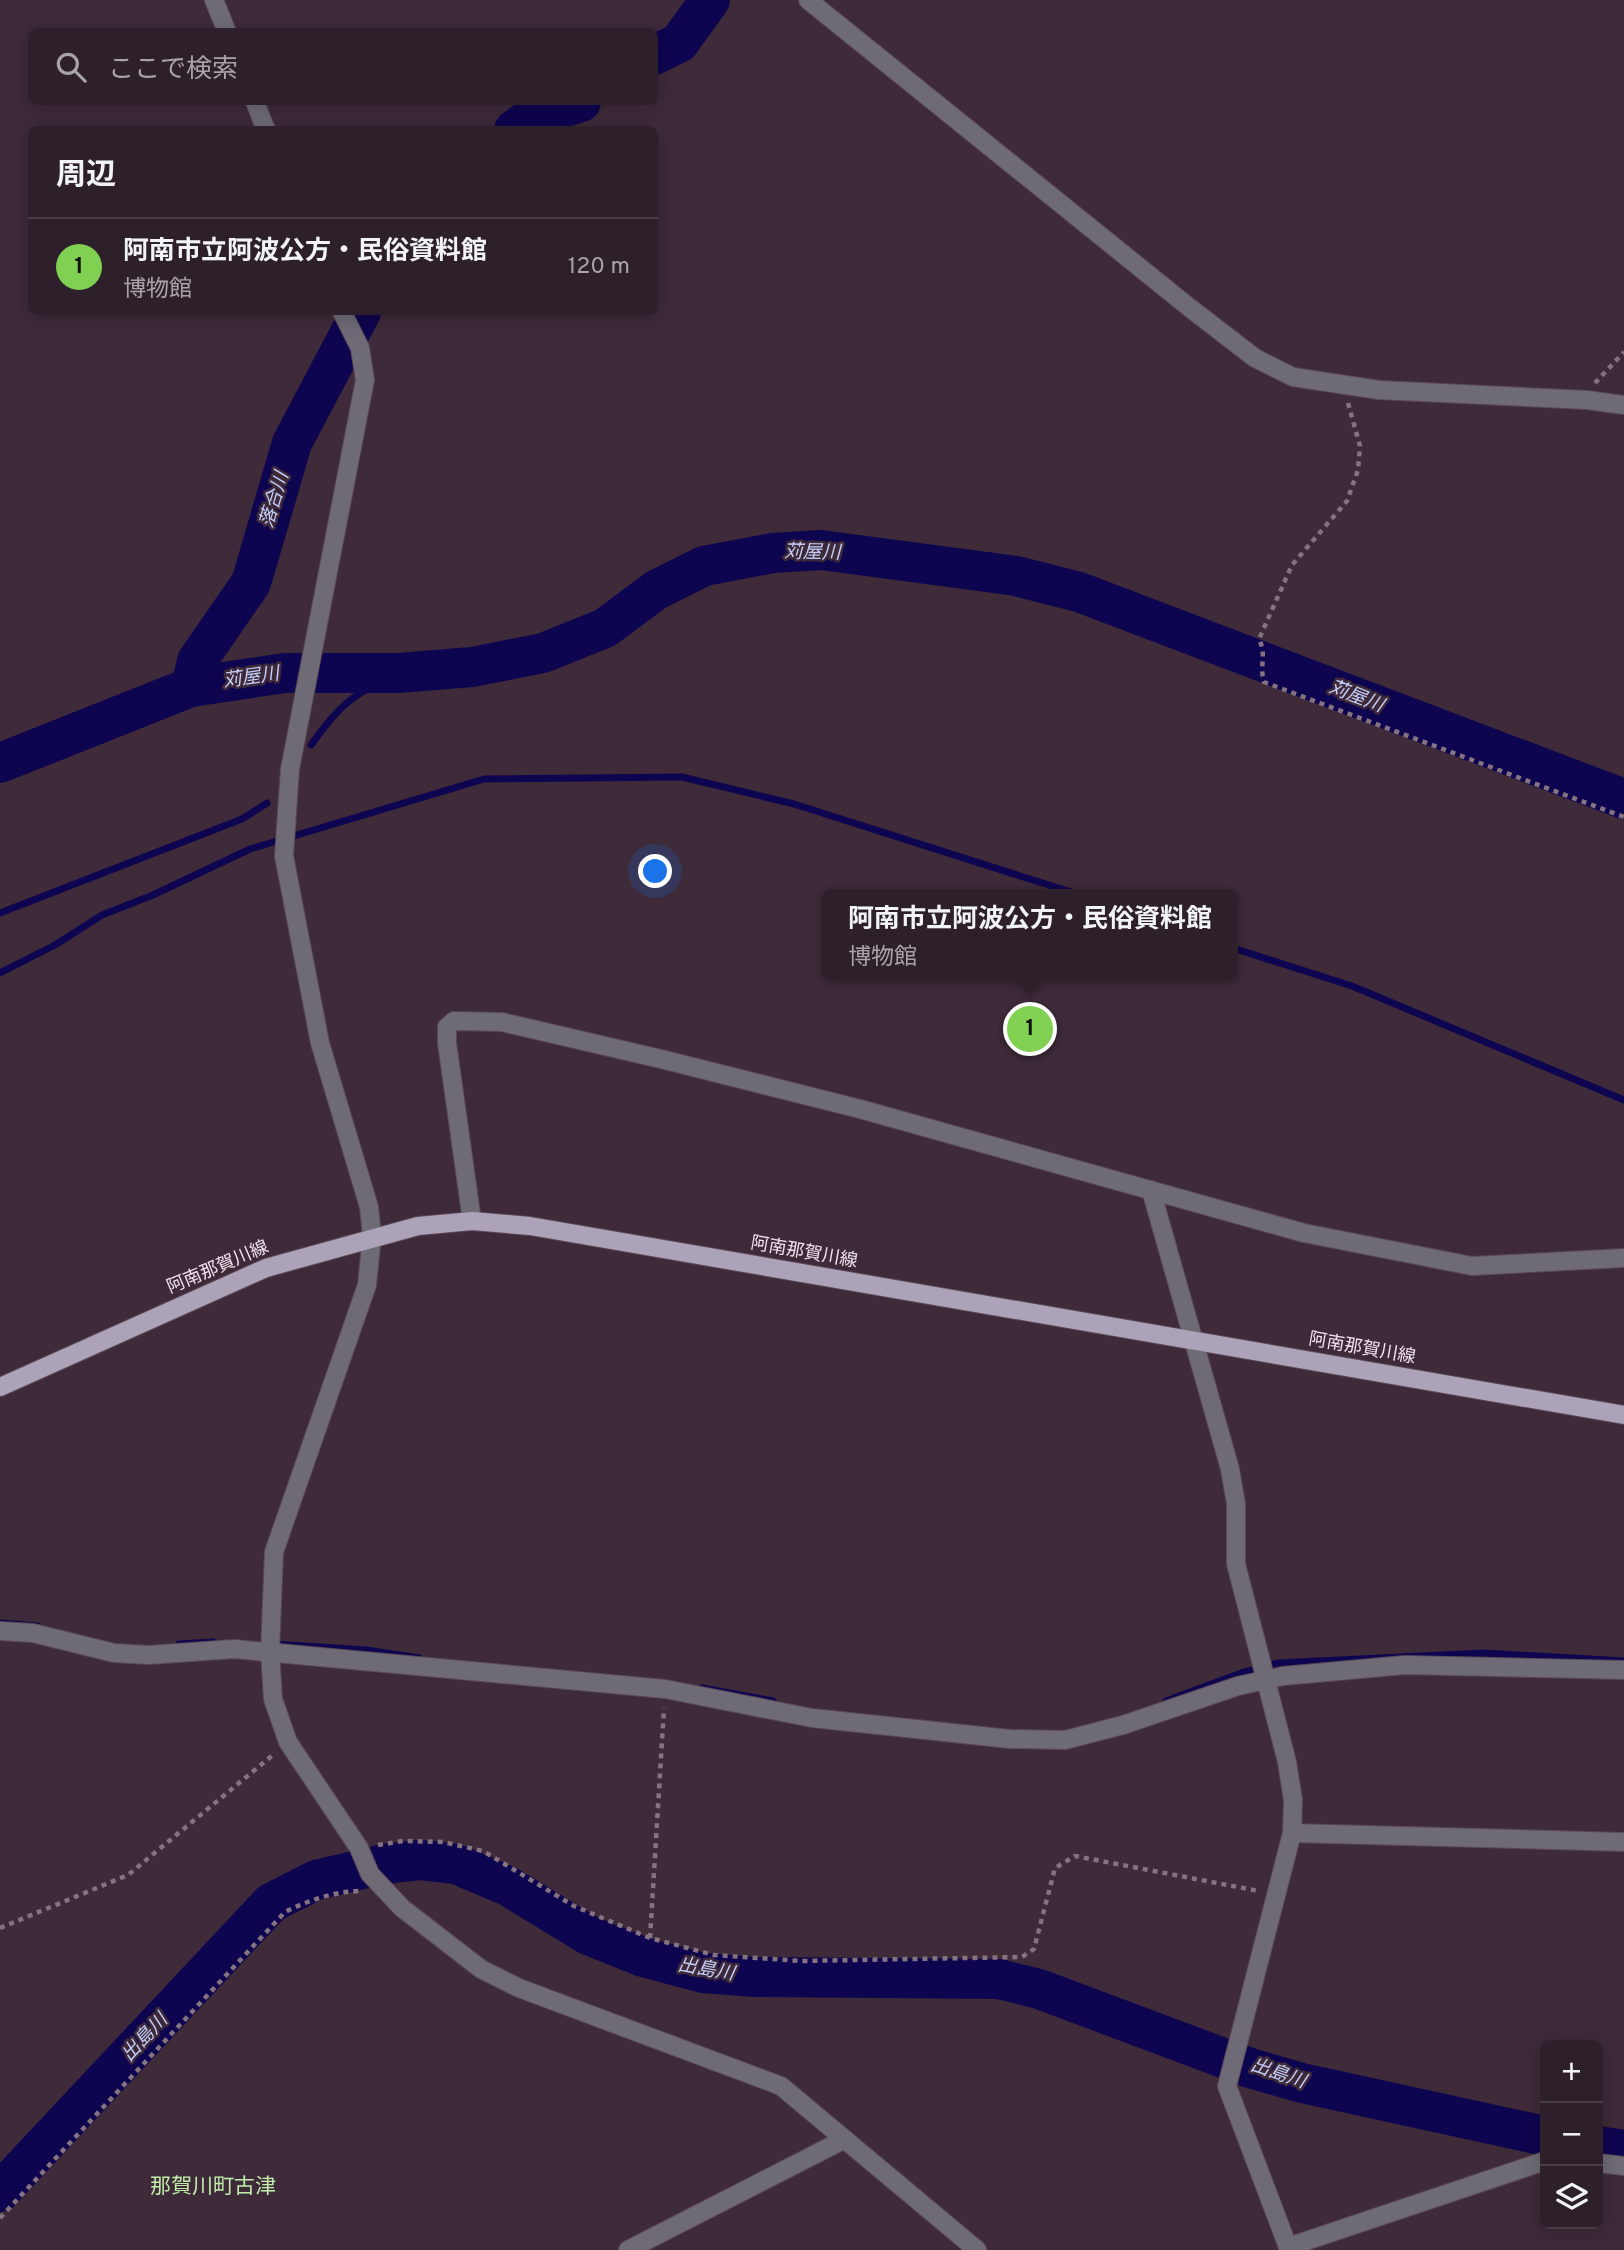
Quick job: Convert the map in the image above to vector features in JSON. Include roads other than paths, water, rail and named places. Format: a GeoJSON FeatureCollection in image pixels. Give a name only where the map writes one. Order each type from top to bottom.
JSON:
{"type":"FeatureCollection","features":[{"type":"Feature","properties":{"kind":"main road","name":"阿南那賀川線"},"geometry":{"type":"LineString","coordinates":[[0,1387],[266,1268],[372,1236],[418,1226],[472,1221],[530,1226],[1624,1415]]}},
{"type":"Feature","properties":{"kind":"street"},"geometry":{"type":"LineString","coordinates":[[214,0],[225,28]]}},
{"type":"Feature","properties":{"kind":"street"},"geometry":{"type":"LineString","coordinates":[[808,0],[1255,358],[1293,377],[1379,390],[1587,400],[1624,405]]}},
{"type":"Feature","properties":{"kind":"street"},"geometry":{"type":"LineString","coordinates":[[256,105],[264,126]]}},
{"type":"Feature","properties":{"kind":"street"},"geometry":{"type":"LineString","coordinates":[[344,315],[360,348],[365,380],[290,769],[284,856],[320,1043],[369,1207],[372,1236],[367,1285],[274,1552],[270,1646],[273,1699],[288,1742],[383,1888],[402,1909],[481,1969],[519,1988],[781,2086],[977,2250]]}},
{"type":"Feature","properties":{"kind":"street"},"geometry":{"type":"LineString","coordinates":[[472,1221],[447,1043],[447,1027],[454,1021],[502,1022],[661,1059],[860,1109],[1304,1233],[1472,1266],[1624,1258]]}},
{"type":"Feature","properties":{"kind":"street"},"geometry":{"type":"LineString","coordinates":[[1151,1190],[1230,1469],[1236,1504],[1236,1564],[1287,1762],[1293,1800],[1292,1833],[1278,1895],[1227,2086],[1286,2249],[1540,2161]]}},
{"type":"Feature","properties":{"kind":"street"},"geometry":{"type":"LineString","coordinates":[[0,1631],[33,1633],[114,1653],[149,1655],[270,1646],[665,1689],[812,1718],[997,1738],[1065,1740],[1262,1671],[1405,1665],[1624,1670]]}},
{"type":"Feature","properties":{"kind":"street"},"geometry":{"type":"LineString","coordinates":[[1292,1833],[1624,1842]]}},
{"type":"Feature","properties":{"kind":"street"},"geometry":{"type":"LineString","coordinates":[[628,2250],[845,2139]]}},
{"type":"Feature","properties":{"kind":"street"},"geometry":{"type":"LineString","coordinates":[[1603,2164],[1624,2166]]}},
{"type":"Feature","properties":{"kind":"waterway","name":"落合川"},"geometry":{"type":"LineString","coordinates":[[658,53],[679,43],[710,0]]}},
{"type":"Feature","properties":{"kind":"waterway","name":"落合川"},"geometry":{"type":"LineString","coordinates":[[519,126],[529,119],[572,105]]}},
{"type":"Feature","properties":{"kind":"waterway","name":"落合川"},"geometry":{"type":"LineString","coordinates":[[191,687],[197,661],[251,583],[292,443],[359,315]]}},
{"type":"Feature","properties":{"kind":"waterway","name":"苅屋川"},"geometry":{"type":"LineString","coordinates":[[0,763],[191,687],[285,673],[399,673],[472,667],[543,653],[605,628],[656,590],[704,566],[773,553],[821,550],[1016,576],[1079,592],[1624,799]]}},
{"type":"Feature","properties":{"kind":"waterway"},"geometry":{"type":"LineString","coordinates":[[311,745],[339,710],[370,687],[399,673]]}},
{"type":"Feature","properties":{"kind":"waterway"},"geometry":{"type":"LineString","coordinates":[[0,973],[55,945],[102,915],[153,895],[250,849],[484,779],[682,777],[794,804],[1061,889]]}},
{"type":"Feature","properties":{"kind":"waterway"},"geometry":{"type":"LineString","coordinates":[[0,913],[242,819],[267,803]]}},
{"type":"Feature","properties":{"kind":"waterway"},"geometry":{"type":"LineString","coordinates":[[1238,950],[1352,986],[1624,1100]]}},
{"type":"Feature","properties":{"kind":"waterway"},"geometry":{"type":"LineString","coordinates":[[1,1623],[37,1626]]}},
{"type":"Feature","properties":{"kind":"waterway"},"geometry":{"type":"LineString","coordinates":[[179,1644],[213,1642]]}},
{"type":"Feature","properties":{"kind":"waterway"},"geometry":{"type":"LineString","coordinates":[[274,1644],[366,1650],[419,1658]]}},
{"type":"Feature","properties":{"kind":"waterway"},"geometry":{"type":"LineString","coordinates":[[1166,1701],[1241,1673],[1278,1663],[1483,1653],[1624,1661]]}},
{"type":"Feature","properties":{"kind":"waterway"},"geometry":{"type":"LineString","coordinates":[[702,1688],[773,1701]]}},
{"type":"Feature","properties":{"kind":"waterway","name":"出島川"},"geometry":{"type":"LineString","coordinates":[[0,2192],[271,1903],[316,1880],[384,1864],[420,1860],[456,1864],[508,1886],[588,1935],[643,1957],[703,1973],[755,1977],[999,1979],[1039,1989],[1250,2068],[1302,2083],[1540,2135]]}},
{"type":"Feature","properties":{"kind":"waterway","name":"出島川"},"geometry":{"type":"LineString","coordinates":[[1603,2147],[1624,2150]]}},
{"type":"Feature","properties":{"kind":"place","name":"阿南市立阿波公方・民俗資料館"},"geometry":{"type":"Point","coordinates":[1030,1029]}},
{"type":"Feature","properties":{"kind":"district","name":"那賀川町古津"},"geometry":{"type":"Point","coordinates":[213,2187]}}]}
